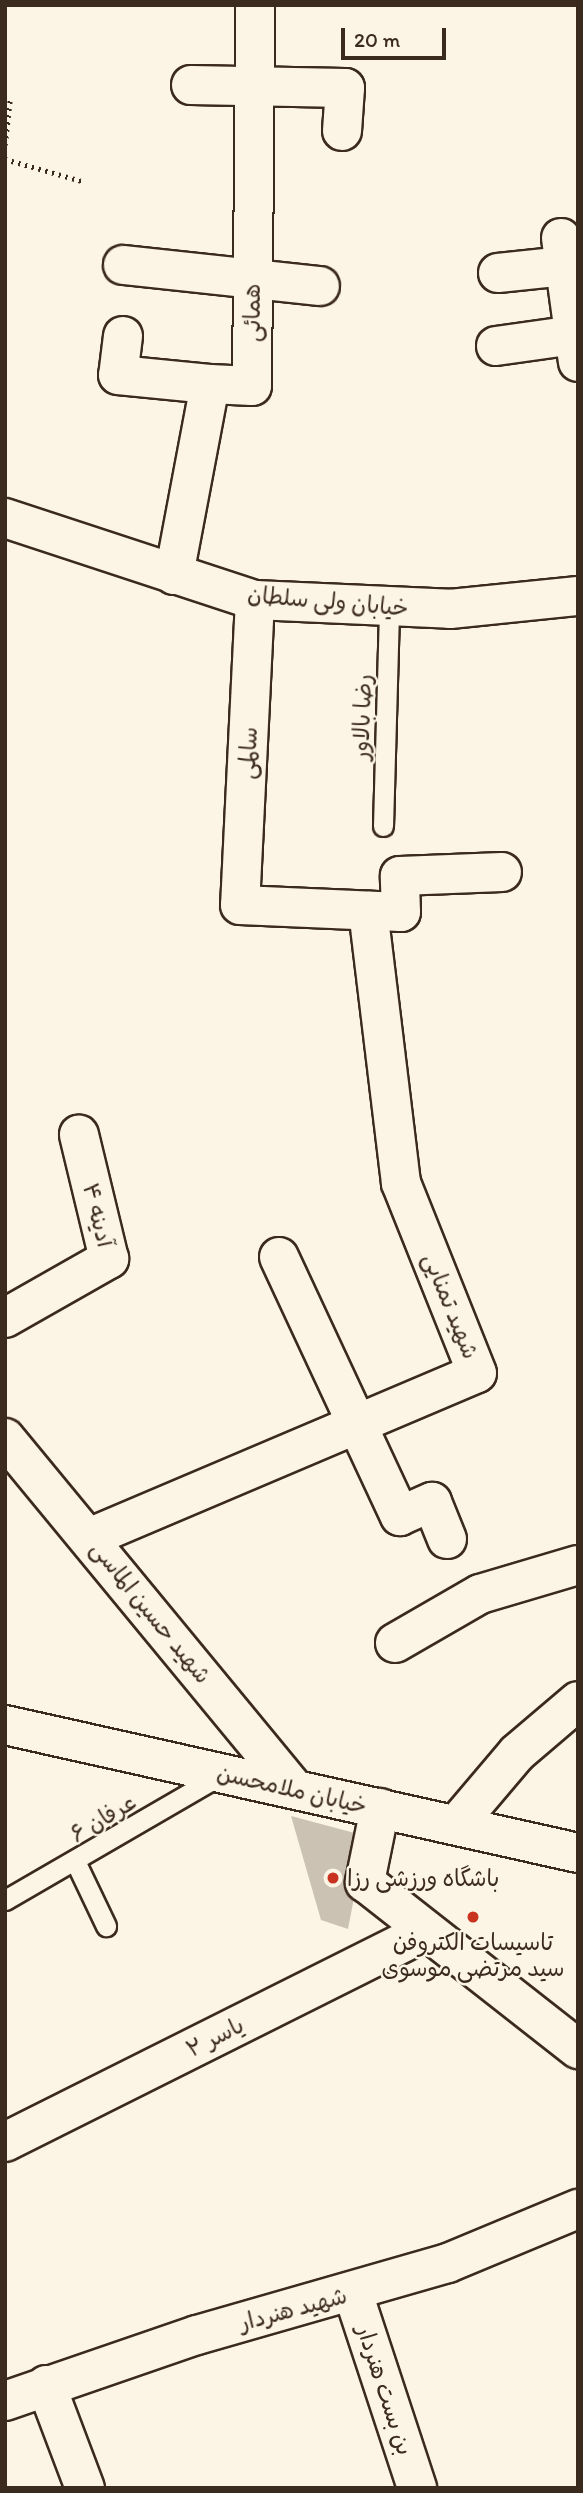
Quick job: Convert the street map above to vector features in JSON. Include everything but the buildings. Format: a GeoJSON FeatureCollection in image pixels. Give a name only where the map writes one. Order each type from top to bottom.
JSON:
{"type":"FeatureCollection","features":[{"type":"Feature","properties":{"kind":"street","name":"همائی"},"geometry":{"type":"LineString","coordinates":[[210,384],[252,386],[255,5]]}},
{"type":"Feature","properties":{"kind":"street"},"geometry":{"type":"LineString","coordinates":[[191,85],[345,88],[342,131]]}},
{"type":"Feature","properties":{"kind":"street"},"geometry":{"type":"LineString","coordinates":[[496,346],[576,349],[563,252],[498,273]]}},
{"type":"Feature","properties":{"kind":"street"},"geometry":{"type":"LineString","coordinates":[[123,265],[320,286]]}},
{"type":"Feature","properties":{"kind":"street"},"geometry":{"type":"LineString","coordinates":[[123,336],[118,375],[210,384],[174,575]]}},
{"type":"Feature","properties":{"kind":"street","name":"خیابان ولی سلطان"},"geometry":{"type":"LineString","coordinates":[[5,518],[255,600],[389,609],[578,596]]}},
{"type":"Feature","properties":{"kind":"street","name":"سالمی"},"geometry":{"type":"LineString","coordinates":[[255,600],[240,905],[368,911]]}},
{"type":"Feature","properties":{"kind":"street"},"geometry":{"type":"LineString","coordinates":[[368,911],[401,912],[400,876],[502,872]]}},
{"type":"Feature","properties":{"kind":"street","name":"شهید تمنایی"},"geometry":{"type":"LineString","coordinates":[[91,1537],[357,1427],[477,1373],[401,1183],[368,911]]}},
{"type":"Feature","properties":{"kind":"street","name":"آدینه ۴"},"geometry":{"type":"LineString","coordinates":[[5,1318],[110,1259],[79,1135]]}},
{"type":"Feature","properties":{"kind":"street"},"geometry":{"type":"LineString","coordinates":[[279,1257],[400,1516],[432,1502],[447,1539]]}},
{"type":"Feature","properties":{"kind":"street","name":"شهید حسین الماسی"},"geometry":{"type":"LineString","coordinates":[[5,1438],[91,1537],[294,1789]]}},
{"type":"Feature","properties":{"kind":"street"},"geometry":{"type":"LineString","coordinates":[[395,1643],[481,1594],[578,1565]]}},
{"type":"Feature","properties":{"kind":"street"},"geometry":{"type":"LineString","coordinates":[[456,1825],[517,1752],[578,1701]]}},
{"type":"Feature","properties":{"kind":"street","name":"خیابان ملامحسن"},"geometry":{"type":"LineString","coordinates":[[5,1725],[578,1853]]}},
{"type":"Feature","properties":{"kind":"street"},"geometry":{"type":"LineString","coordinates":[[380,1808],[365,1882],[424,1931],[578,2049]]}},
{"type":"Feature","properties":{"kind":"street","name":"یاسر ۲"},"geometry":{"type":"LineString","coordinates":[[5,2142],[424,1931]]}},
{"type":"Feature","properties":{"kind":"street","name":"شهید هنردار"},"geometry":{"type":"LineString","coordinates":[[5,2400],[46,2385],[353,2293],[578,2209]]}},
{"type":"Feature","properties":{"kind":"street","name":"بن بست هنردار"},"geometry":{"type":"LineString","coordinates":[[353,2293],[417,2488]]}},
{"type":"Feature","properties":{"kind":"street"},"geometry":{"type":"LineString","coordinates":[[46,2385],[85,2488]]}},
{"type":"Feature","properties":{"kind":"lane","name":"رضا بالاور"},"geometry":{"type":"LineString","coordinates":[[383,826],[389,609]]}},
{"type":"Feature","properties":{"kind":"lane","name":"عرفان ۶"},"geometry":{"type":"LineString","coordinates":[[5,1900],[76,1863],[223,1773]]}},
{"type":"Feature","properties":{"kind":"lane"},"geometry":{"type":"LineString","coordinates":[[76,1863],[106,1926]]}},
{"type":"Feature","properties":{"kind":"path"},"geometry":{"type":"LineString","coordinates":[[5,145],[10,100]]}},
{"type":"Feature","properties":{"kind":"path"},"geometry":{"type":"LineString","coordinates":[[5,159],[85,181]]}},
{"type":"Feature","properties":{"kind":"place","name":"باشگاه ورزشی رزا"},"geometry":{"type":"Point","coordinates":[333,1878]}},
{"type":"Feature","properties":{"kind":"place","name":"تاسیسات الکتروفن سید مرتضی موسوی"},"geometry":{"type":"Point","coordinates":[473,1917]}}]}
